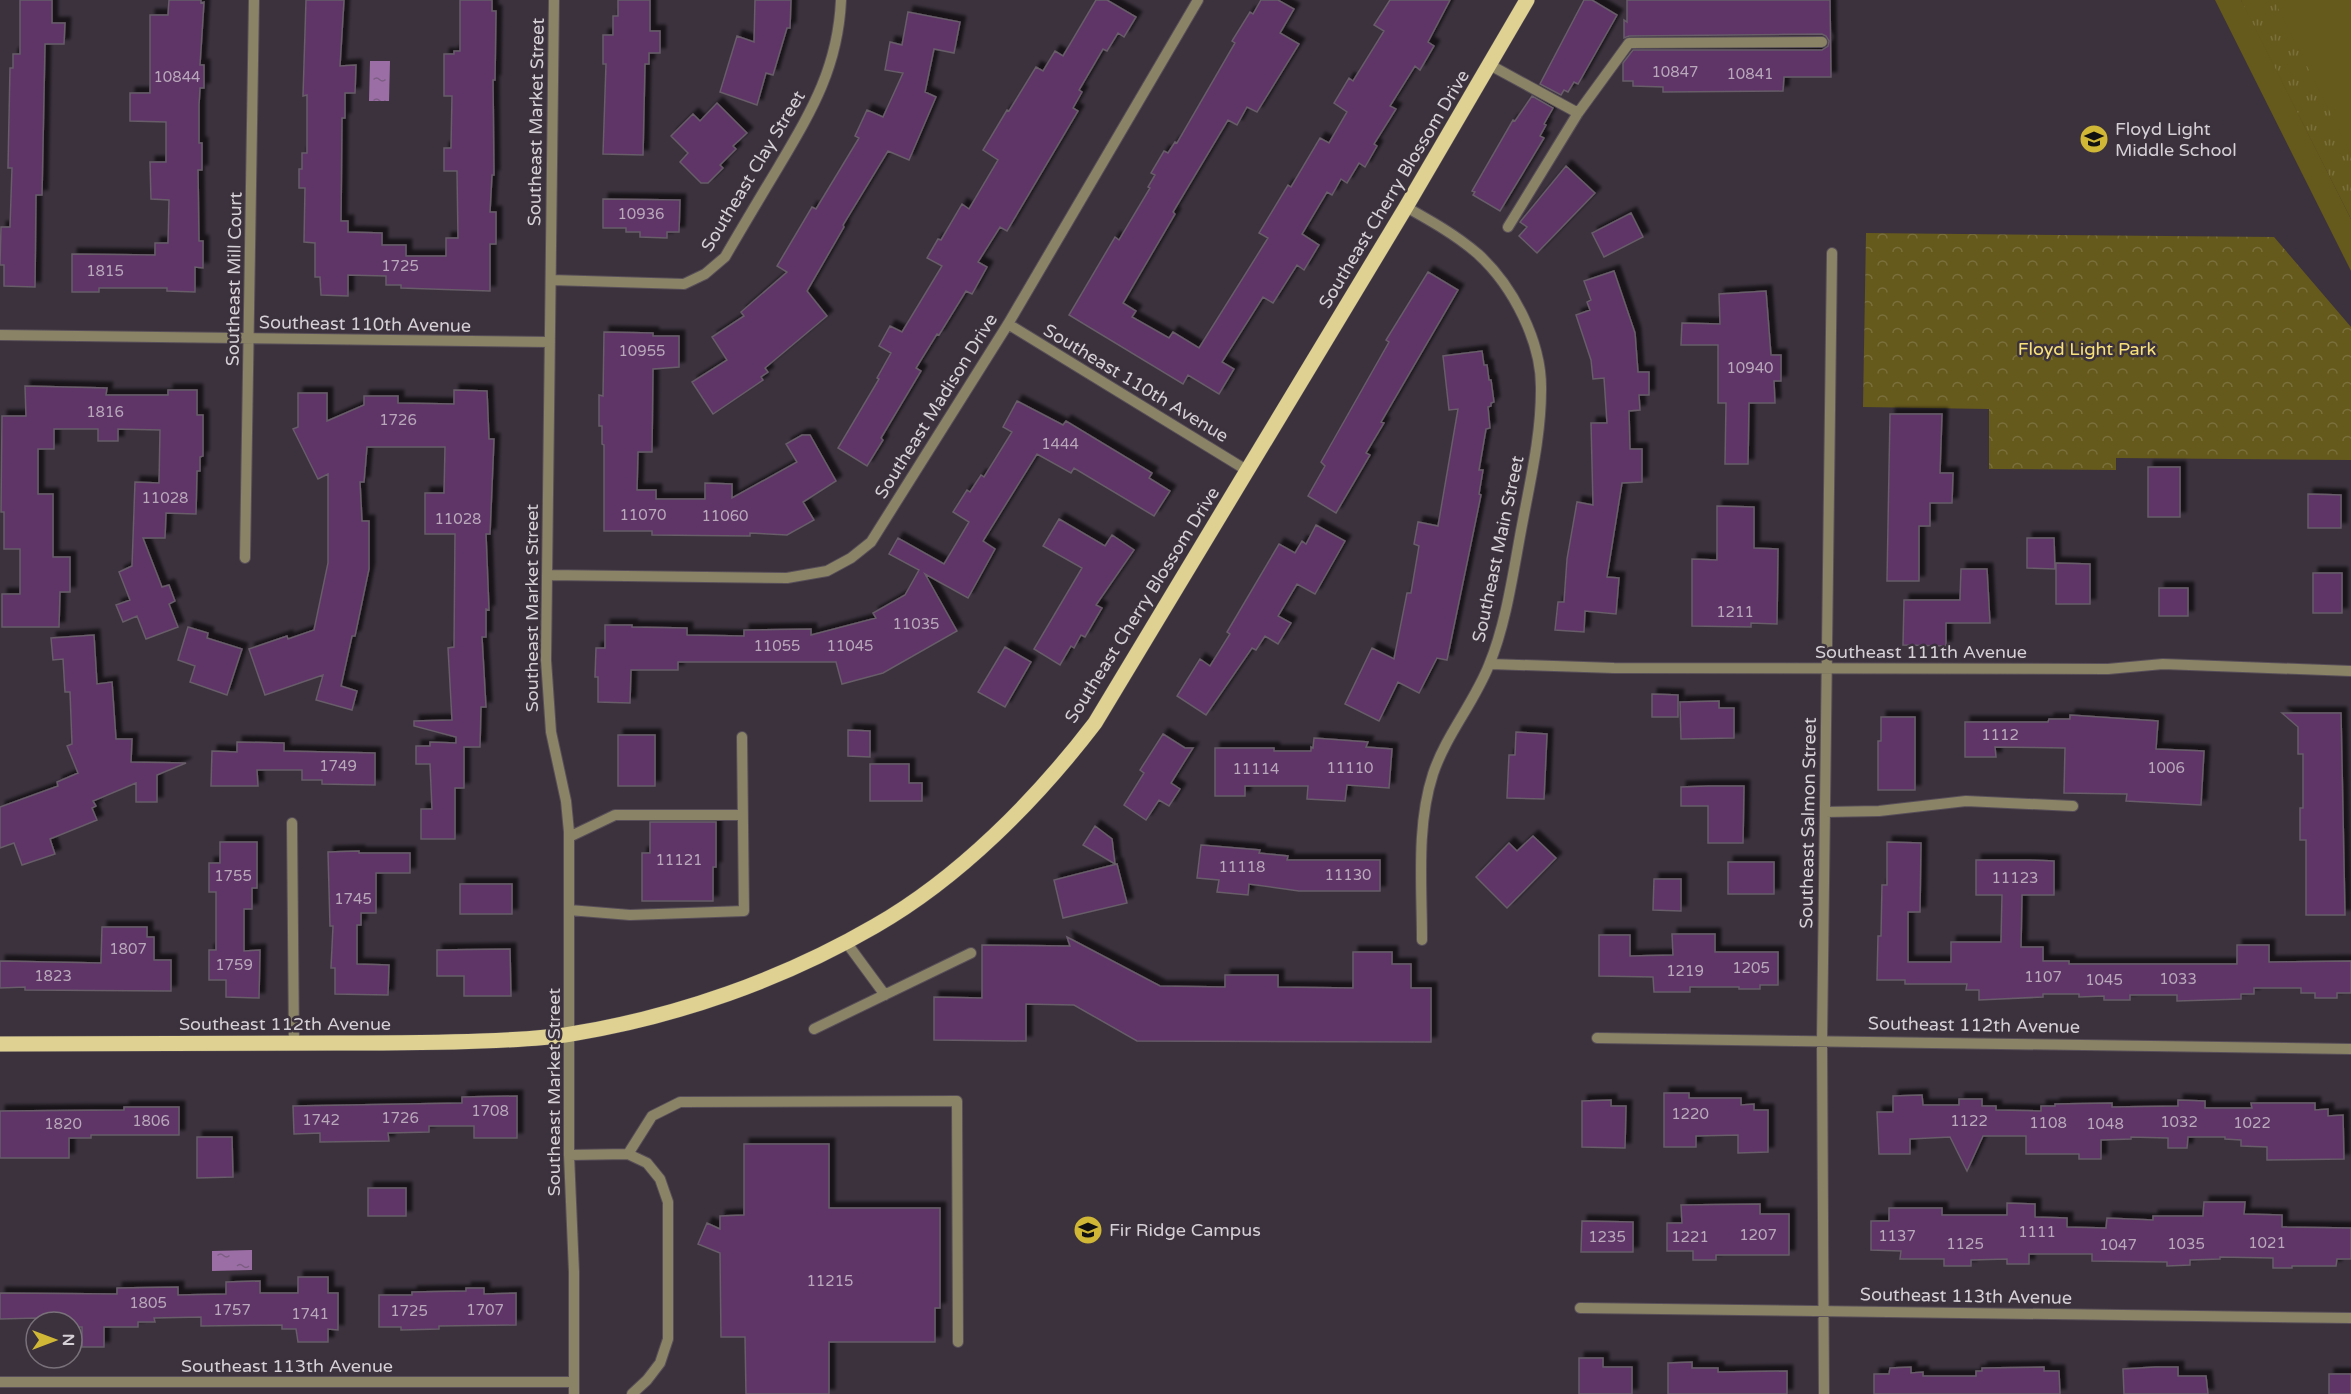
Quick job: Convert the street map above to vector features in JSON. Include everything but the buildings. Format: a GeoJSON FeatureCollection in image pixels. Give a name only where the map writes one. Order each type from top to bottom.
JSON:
{"type":"FeatureCollection","features":[{"type":"Feature","properties":{"kind":"main road","name":"Southeast Cherry Blossom Drive"},"geometry":{"type":"LineString","coordinates":[[569,1035],[657,1017],[705,1002],[755,983],[846,942],[891,916],[964,862],[1019,811],[1059,769],[1117,690],[1491,65],[1527,0]]}},
{"type":"Feature","properties":{"kind":"main road","name":"Southeast 112th Avenue"},"geometry":{"type":"LineString","coordinates":[[0,1044],[415,1044],[569,1035]]}},
{"type":"Feature","properties":{"kind":"street","name":"Southeast Mill Court"},"geometry":{"type":"LineString","coordinates":[[245,558],[254,0]]}},
{"type":"Feature","properties":{"kind":"street","name":"Southeast Market Street"},"geometry":{"type":"LineString","coordinates":[[554,0],[546,689],[551,732],[566,801],[569,837],[569,1155],[574,1272],[574,1394]]}},
{"type":"Feature","properties":{"kind":"street","name":"Southeast Clay Street"},"geometry":{"type":"LineString","coordinates":[[551,280],[684,284],[705,274],[725,257],[815,104],[831,65],[840,22],[841,0]]}},
{"type":"Feature","properties":{"kind":"street","name":"Southeast Madison Drive"},"geometry":{"type":"LineString","coordinates":[[547,575],[787,578],[827,571],[851,558],[871,542],[1008,324],[1198,0]]}},
{"type":"Feature","properties":{"kind":"street"},"geometry":{"type":"LineString","coordinates":[[1508,227],[1578,113],[1629,43],[1822,42]]}},
{"type":"Feature","properties":{"kind":"street"},"geometry":{"type":"LineString","coordinates":[[1491,65],[1578,113]]}},
{"type":"Feature","properties":{"kind":"street","name":"Southeast Main Street"},"geometry":{"type":"LineString","coordinates":[[1406,207],[1458,238],[1479,255],[1503,282],[1521,314],[1538,356],[1542,388],[1538,440],[1507,603],[1490,664],[1433,774],[1423,824],[1422,940]]}},
{"type":"Feature","properties":{"kind":"street","name":"Southeast Salmon Street"},"geometry":{"type":"LineString","coordinates":[[1824,1394],[1822,1042],[1832,253]]}},
{"type":"Feature","properties":{"kind":"street","name":"Southeast 110th Avenue"},"geometry":{"type":"LineString","coordinates":[[1008,324],[1248,471]]}},
{"type":"Feature","properties":{"kind":"street","name":"Southeast 110th Avenue"},"geometry":{"type":"LineString","coordinates":[[0,335],[550,342]]}},
{"type":"Feature","properties":{"kind":"street","name":"Southeast 111th Avenue"},"geometry":{"type":"LineString","coordinates":[[1490,664],[1614,668],[2108,669],[2163,664],[2351,671]]}},
{"type":"Feature","properties":{"kind":"street"},"geometry":{"type":"LineString","coordinates":[[569,910],[630,915],[744,911],[742,737]]}},
{"type":"Feature","properties":{"kind":"street"},"geometry":{"type":"LineString","coordinates":[[1825,812],[1879,811],[1966,801],[2073,806]]}},
{"type":"Feature","properties":{"kind":"street"},"geometry":{"type":"LineString","coordinates":[[569,837],[615,815],[743,815]]}},
{"type":"Feature","properties":{"kind":"street"},"geometry":{"type":"LineString","coordinates":[[292,824],[294,1044]]}},
{"type":"Feature","properties":{"kind":"street"},"geometry":{"type":"LineString","coordinates":[[846,942],[885,995]]}},
{"type":"Feature","properties":{"kind":"street"},"geometry":{"type":"LineString","coordinates":[[814,1029],[971,952]]}},
{"type":"Feature","properties":{"kind":"street","name":"Southeast 112th Avenue"},"geometry":{"type":"LineString","coordinates":[[1597,1038],[2351,1049]]}},
{"type":"Feature","properties":{"kind":"street"},"geometry":{"type":"LineString","coordinates":[[628,1155],[652,1116],[680,1102],[957,1101],[958,1342]]}},
{"type":"Feature","properties":{"kind":"street"},"geometry":{"type":"LineString","coordinates":[[569,1155],[628,1155],[647,1163],[660,1179],[668,1202],[668,1339],[660,1363],[632,1394]]}},
{"type":"Feature","properties":{"kind":"street","name":"Southeast 113th Avenue"},"geometry":{"type":"LineString","coordinates":[[1580,1308],[2351,1318]]}},
{"type":"Feature","properties":{"kind":"street","name":"Southeast 113th Avenue"},"geometry":{"type":"LineString","coordinates":[[0,1382],[574,1382]]}},
{"type":"Feature","properties":{"kind":"green space"},"geometry":{"type":"Polygon","coordinates":[[[2215,0],[2241,0],[2351,219],[2351,271],[2215,0]]]}},
{"type":"Feature","properties":{"kind":"green space"},"geometry":{"type":"Polygon","coordinates":[[[2241,0],[2351,0],[2351,219],[2243,6],[2241,0]]]}},
{"type":"Feature","properties":{"kind":"green space"},"geometry":{"type":"Polygon","coordinates":[[[2274,0],[2351,0],[2351,154],[2274,0]]]}},
{"type":"Feature","properties":{"kind":"green space","name":"Floyd Light Park"},"geometry":{"type":"Polygon","coordinates":[[[1866,233],[2274,237],[2351,327],[2351,460],[2116,458],[2116,470],[1989,469],[1989,409],[1863,407],[1866,233]]]}},
{"type":"Feature","properties":{"kind":"water"},"geometry":{"type":"Polygon","coordinates":[[[370,61],[390,61],[389,101],[369,101],[370,61]]]}},
{"type":"Feature","properties":{"kind":"water"},"geometry":{"type":"Polygon","coordinates":[[[252,1250],[252,1270],[212,1271],[212,1251],[252,1250]]]}},
{"type":"Feature","properties":{"kind":"place","name":"Floyd Light Middle School"},"geometry":{"type":"Point","coordinates":[2094,139]}},
{"type":"Feature","properties":{"kind":"place","name":"Fir Ridge Campus"},"geometry":{"type":"Point","coordinates":[1088,1230]}}]}
